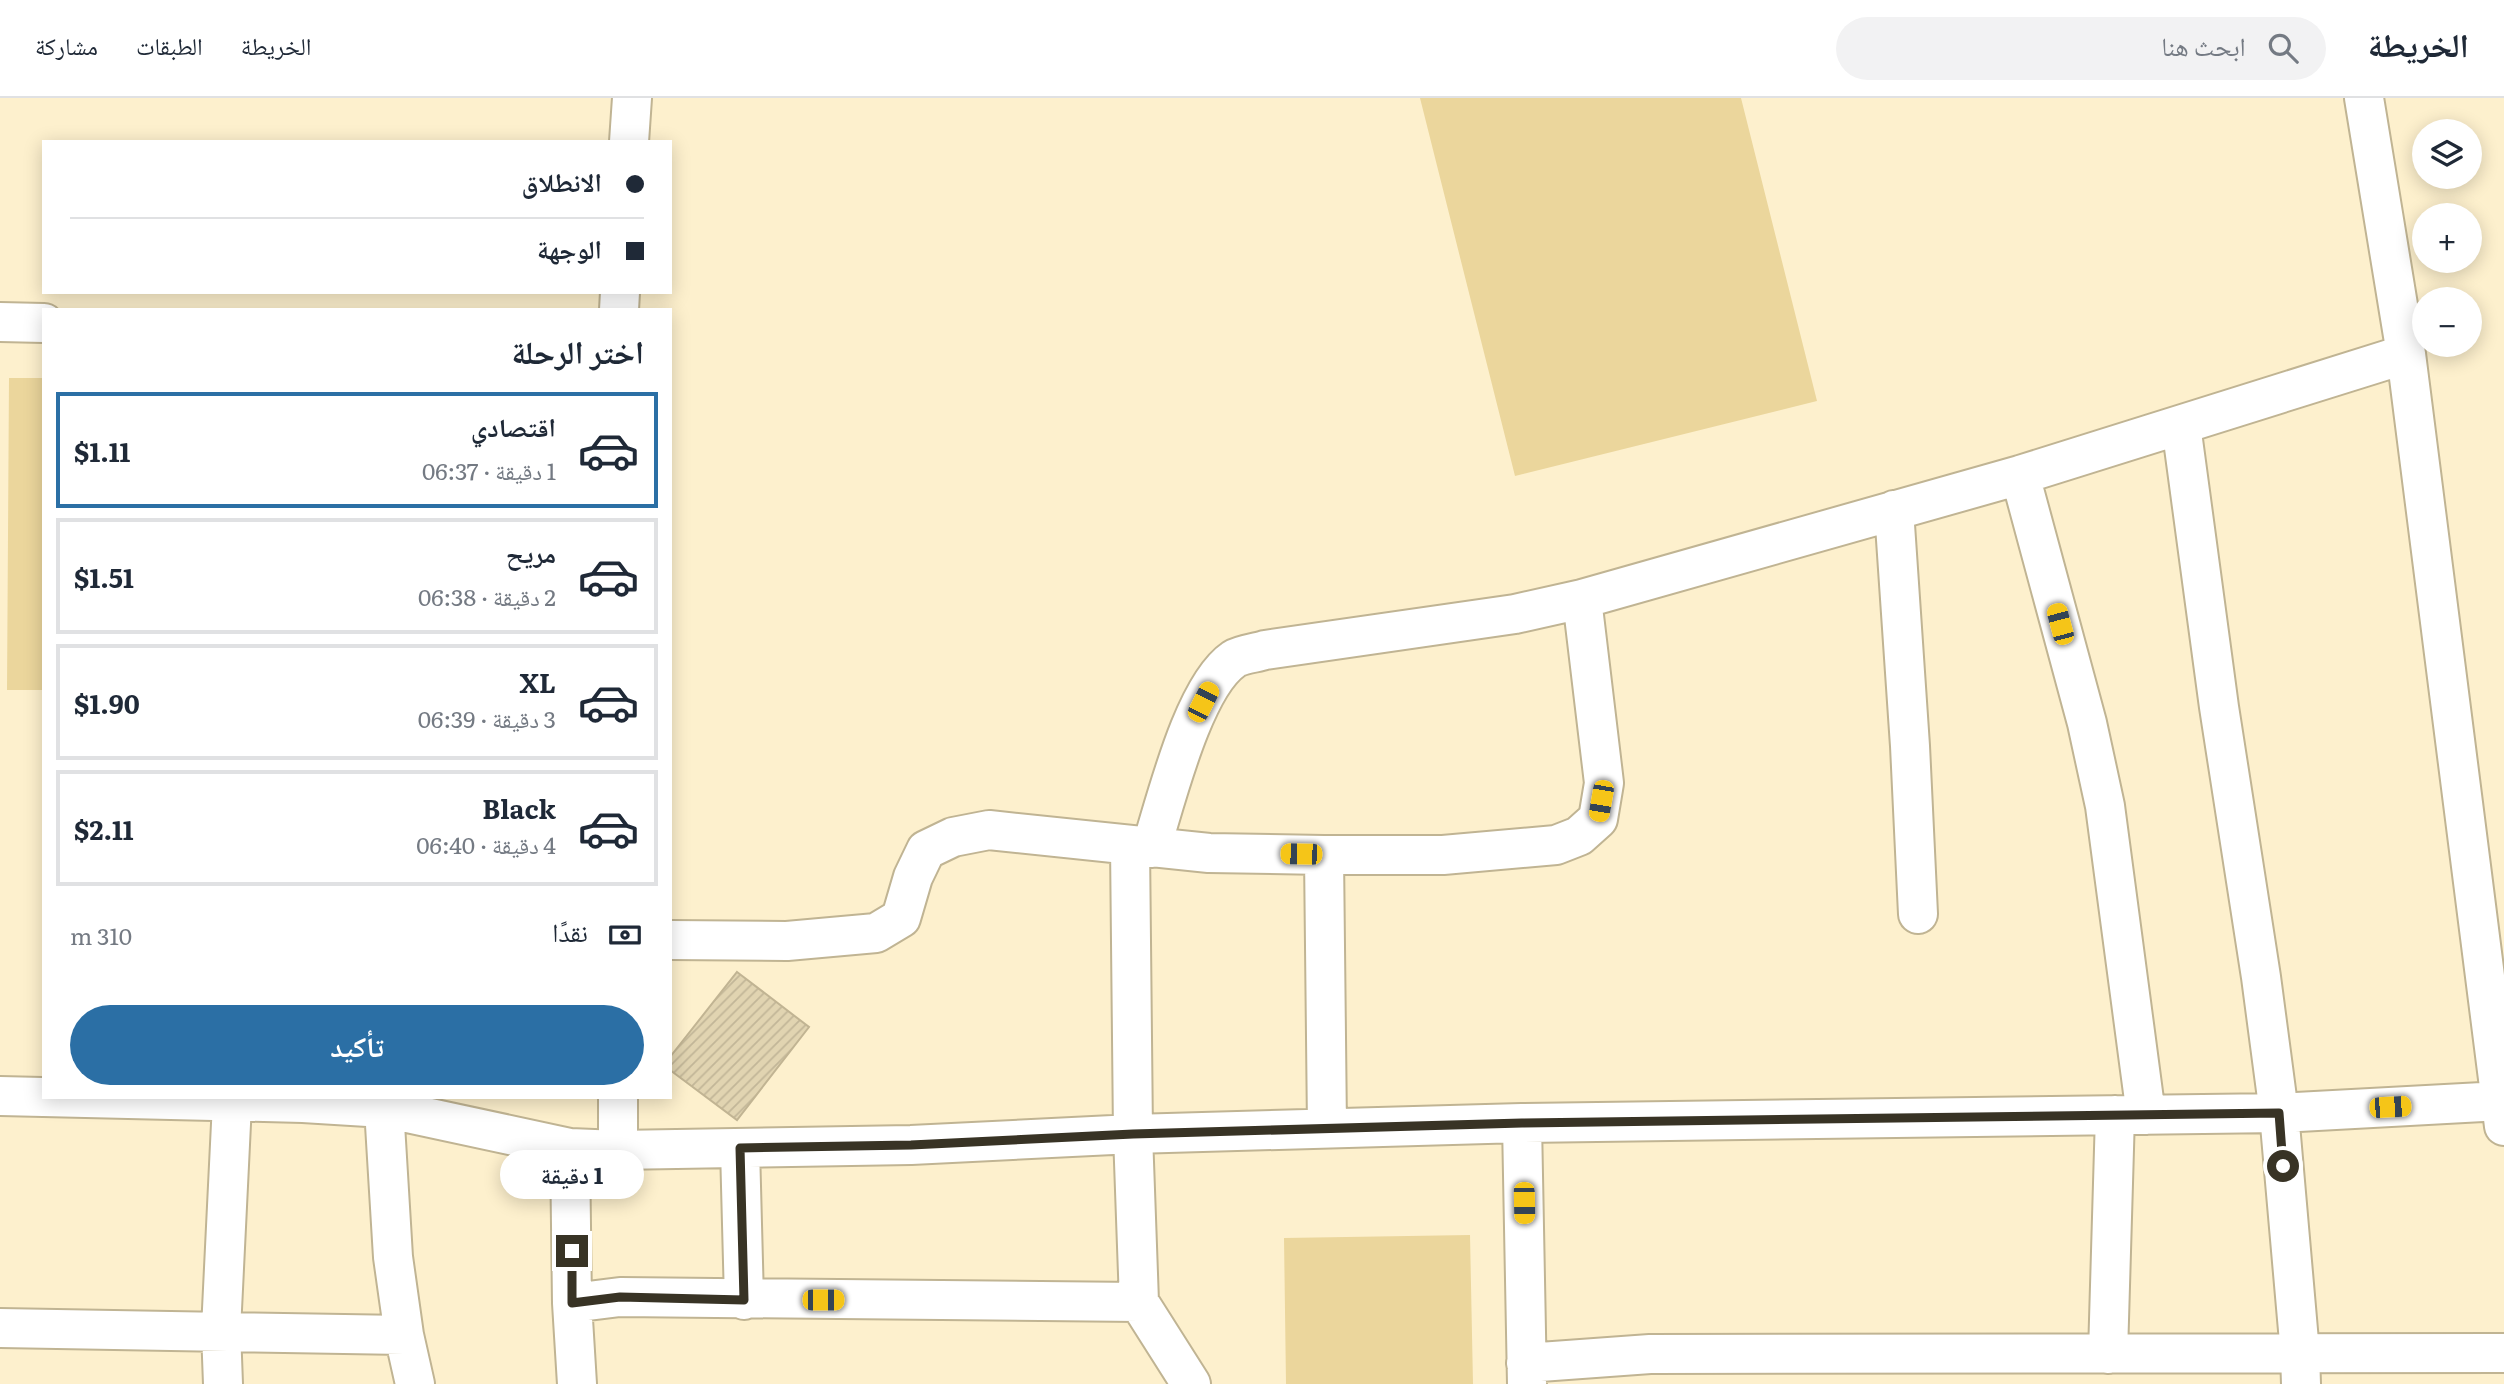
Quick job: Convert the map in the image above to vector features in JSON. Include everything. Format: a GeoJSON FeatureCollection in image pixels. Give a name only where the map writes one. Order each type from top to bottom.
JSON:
{"type":"FeatureCollection","features":[{"type":"Feature","properties":{"kind":"street"},"geometry":{"type":"LineString","coordinates":[[629,140],[632,98]]}},
{"type":"Feature","properties":{"kind":"street"},"geometry":{"type":"LineString","coordinates":[[116,1099],[303,1103],[384,1108],[570,1148],[618,1150],[911,1145],[1133,1134],[1522,1123],[2279,1113],[2502,1113],[2406,354],[2364,98]]}},
{"type":"Feature","properties":{"kind":"street"},"geometry":{"type":"LineString","coordinates":[[0,322],[42,323]]}},
{"type":"Feature","properties":{"kind":"street"},"geometry":{"type":"LineString","coordinates":[[1191,1384],[1139,1302],[1133,1134],[1141,847],[1191,727],[1215,678],[1235,658],[1265,650],[1515,614],[1582,599],[2020,475],[2406,354]]}},
{"type":"Feature","properties":{"kind":"street"},"geometry":{"type":"LineString","coordinates":[[2181,425],[2219,707],[2279,1113],[2300,1369]]}},
{"type":"Feature","properties":{"kind":"street"},"geometry":{"type":"LineString","coordinates":[[2020,475],[2087,723],[2105,806],[2130,1115],[2122,1364]]}},
{"type":"Feature","properties":{"kind":"street"},"geometry":{"type":"LineString","coordinates":[[1894,510],[1918,914]]}},
{"type":"Feature","properties":{"kind":"street"},"geometry":{"type":"LineString","coordinates":[[672,940],[787,941],[876,933],[901,918],[913,877],[926,850],[953,837],[989,830],[1209,853],[1443,855],[1556,845],[1579,836],[1598,819],[1604,783],[1582,599]]}},
{"type":"Feature","properties":{"kind":"street"},"geometry":{"type":"LineString","coordinates":[[1324,855],[1327,1128]]}},
{"type":"Feature","properties":{"kind":"street"},"geometry":{"type":"LineString","coordinates":[[0,1096],[42,1097]]}},
{"type":"Feature","properties":{"kind":"street"},"geometry":{"type":"LineString","coordinates":[[618,1099],[618,1150]]}},
{"type":"Feature","properties":{"kind":"street"},"geometry":{"type":"LineString","coordinates":[[223,1384],[221,1331],[233,1102]]}},
{"type":"Feature","properties":{"kind":"street"},"geometry":{"type":"LineString","coordinates":[[384,1108],[393,1257],[404,1335],[415,1384]]}},
{"type":"Feature","properties":{"kind":"street"},"geometry":{"type":"LineString","coordinates":[[1522,1123],[1527,1373],[1650,1354],[2300,1369],[2504,1353]]}},
{"type":"Feature","properties":{"kind":"street"},"geometry":{"type":"LineString","coordinates":[[570,1148],[572,1303],[577,1384]]}},
{"type":"Feature","properties":{"kind":"street"},"geometry":{"type":"LineString","coordinates":[[740,1148],[744,1300]]}},
{"type":"Feature","properties":{"kind":"street"},"geometry":{"type":"LineString","coordinates":[[572,1303],[620,1297],[1139,1302]]}},
{"type":"Feature","properties":{"kind":"street"},"geometry":{"type":"LineString","coordinates":[[0,1328],[404,1335]]}},
{"type":"Feature","properties":{"kind":"shaded area"},"geometry":{"type":"Polygon","coordinates":[[[1420,98],[1741,98],[1817,401],[1515,476],[1420,98]]]}},
{"type":"Feature","properties":{"kind":"shaded area"},"geometry":{"type":"Polygon","coordinates":[[[9,378],[42,378],[42,690],[7,690],[9,378]]]}},
{"type":"Feature","properties":{"kind":"shaded area"},"geometry":{"type":"Polygon","coordinates":[[[1470,1235],[1473,1384],[1286,1384],[1284,1238],[1470,1235]]]}},
{"type":"Feature","properties":{"kind":"building"},"geometry":{"type":"Polygon","coordinates":[[[737,972],[809,1027],[737,1120],[672,1071],[672,1054],[737,972]]]}},
{"type":"Feature","properties":{"kind":"route"},"geometry":{"type":"LineString","coordinates":[[572,1251],[572,1303],[620,1297],[744,1300],[740,1148],[911,1145],[1133,1134],[1522,1123],[2279,1113],[2283,1166]]}}]}
